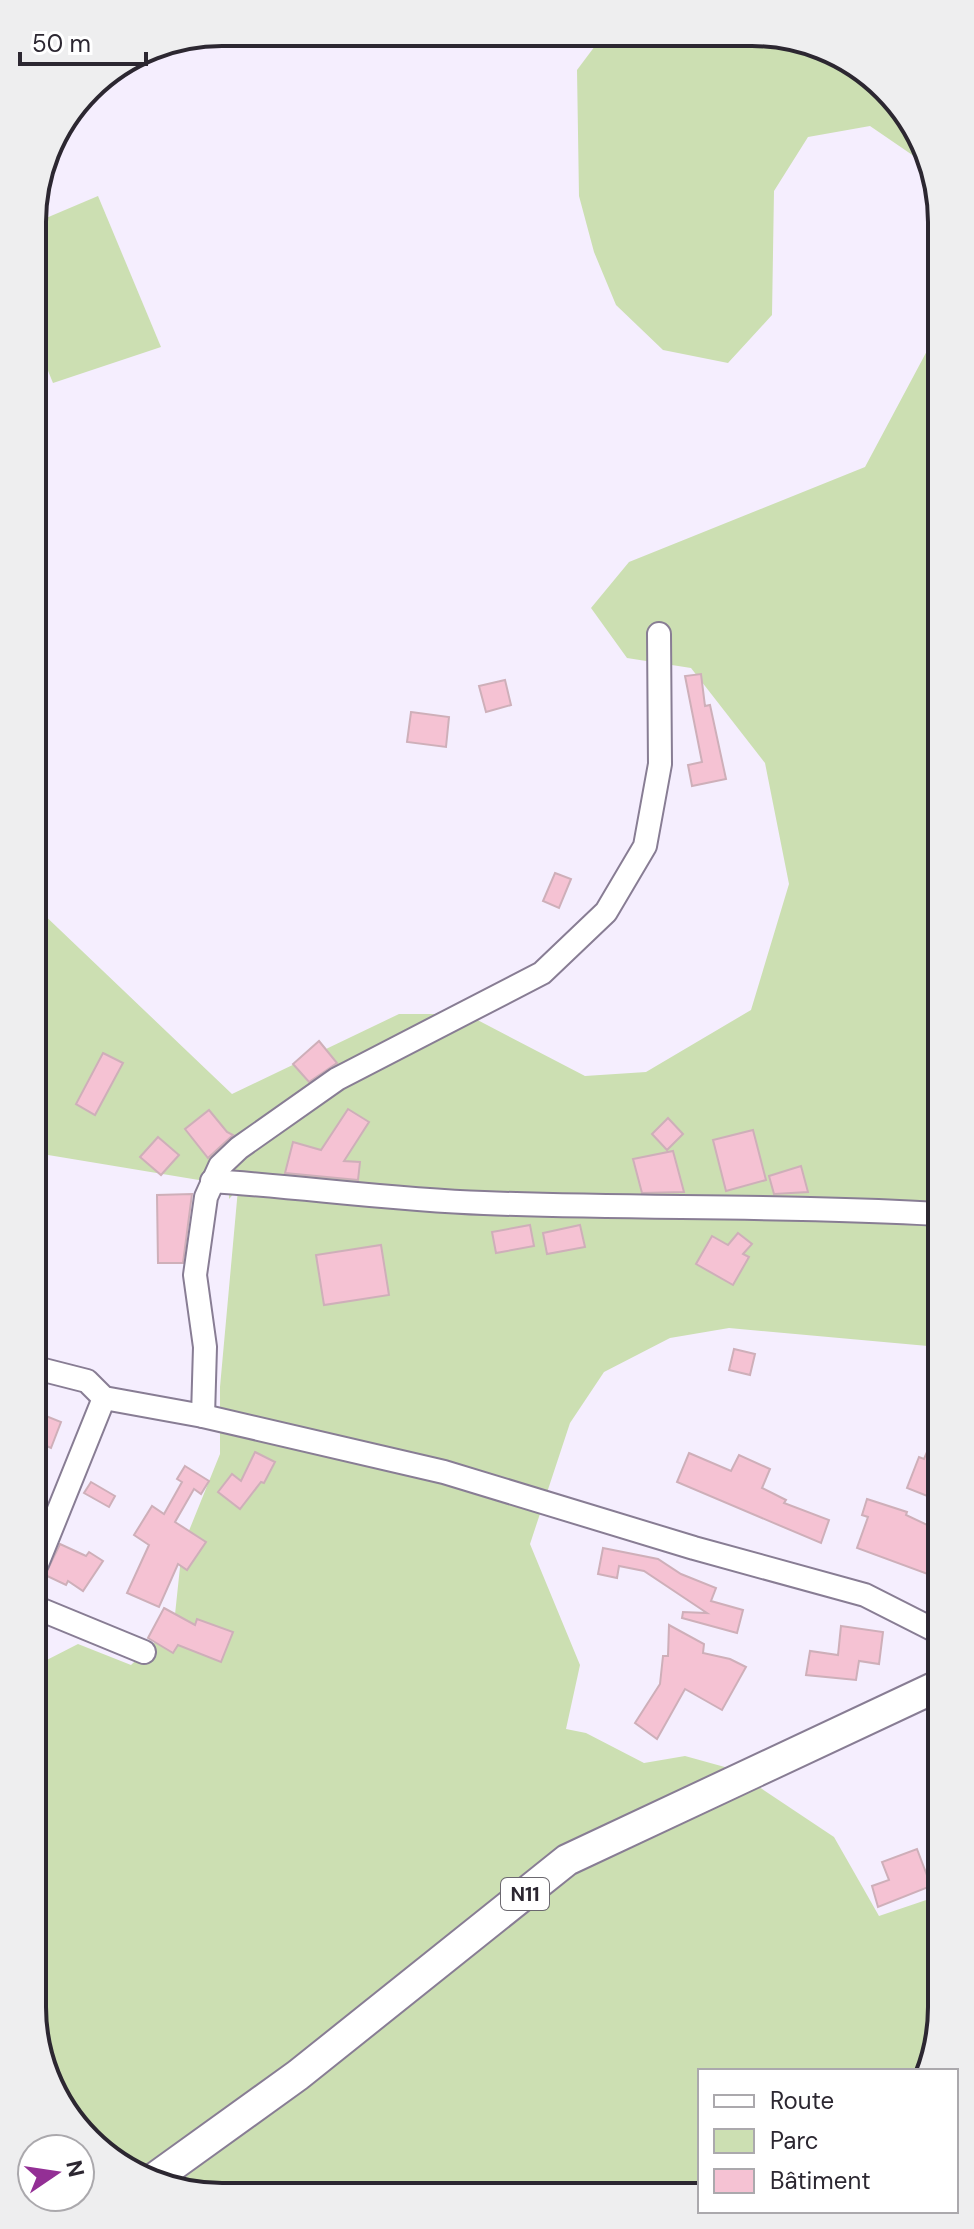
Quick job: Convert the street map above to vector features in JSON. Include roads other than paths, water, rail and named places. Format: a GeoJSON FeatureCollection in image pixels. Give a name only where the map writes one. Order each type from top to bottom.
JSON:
{"type":"FeatureCollection","features":[{"type":"Feature","properties":{"kind":"highway","name":"N11"},"geometry":{"type":"LineString","coordinates":[[163,2173],[298,2075],[567,1860],[928,1691]]}},
{"type":"Feature","properties":{"kind":"street"},"geometry":{"type":"LineString","coordinates":[[203,1416],[205,1347],[195,1275],[206,1197],[220,1166],[239,1148],[337,1079],[542,973],[606,912],[645,846],[660,764],[659,634]]}},
{"type":"Feature","properties":{"kind":"street"},"geometry":{"type":"LineString","coordinates":[[212,1181],[480,1203],[678,1208],[812,1207],[928,1213]]}},
{"type":"Feature","properties":{"kind":"street"},"geometry":{"type":"LineString","coordinates":[[46,1371],[87,1381],[104,1398],[203,1416],[444,1472],[694,1548],[865,1595],[928,1627]]}},
{"type":"Feature","properties":{"kind":"street"},"geometry":{"type":"LineString","coordinates":[[46,1542],[104,1398]]}},
{"type":"Feature","properties":{"kind":"street"},"geometry":{"type":"LineString","coordinates":[[46,1612],[144,1652]]}}]}
